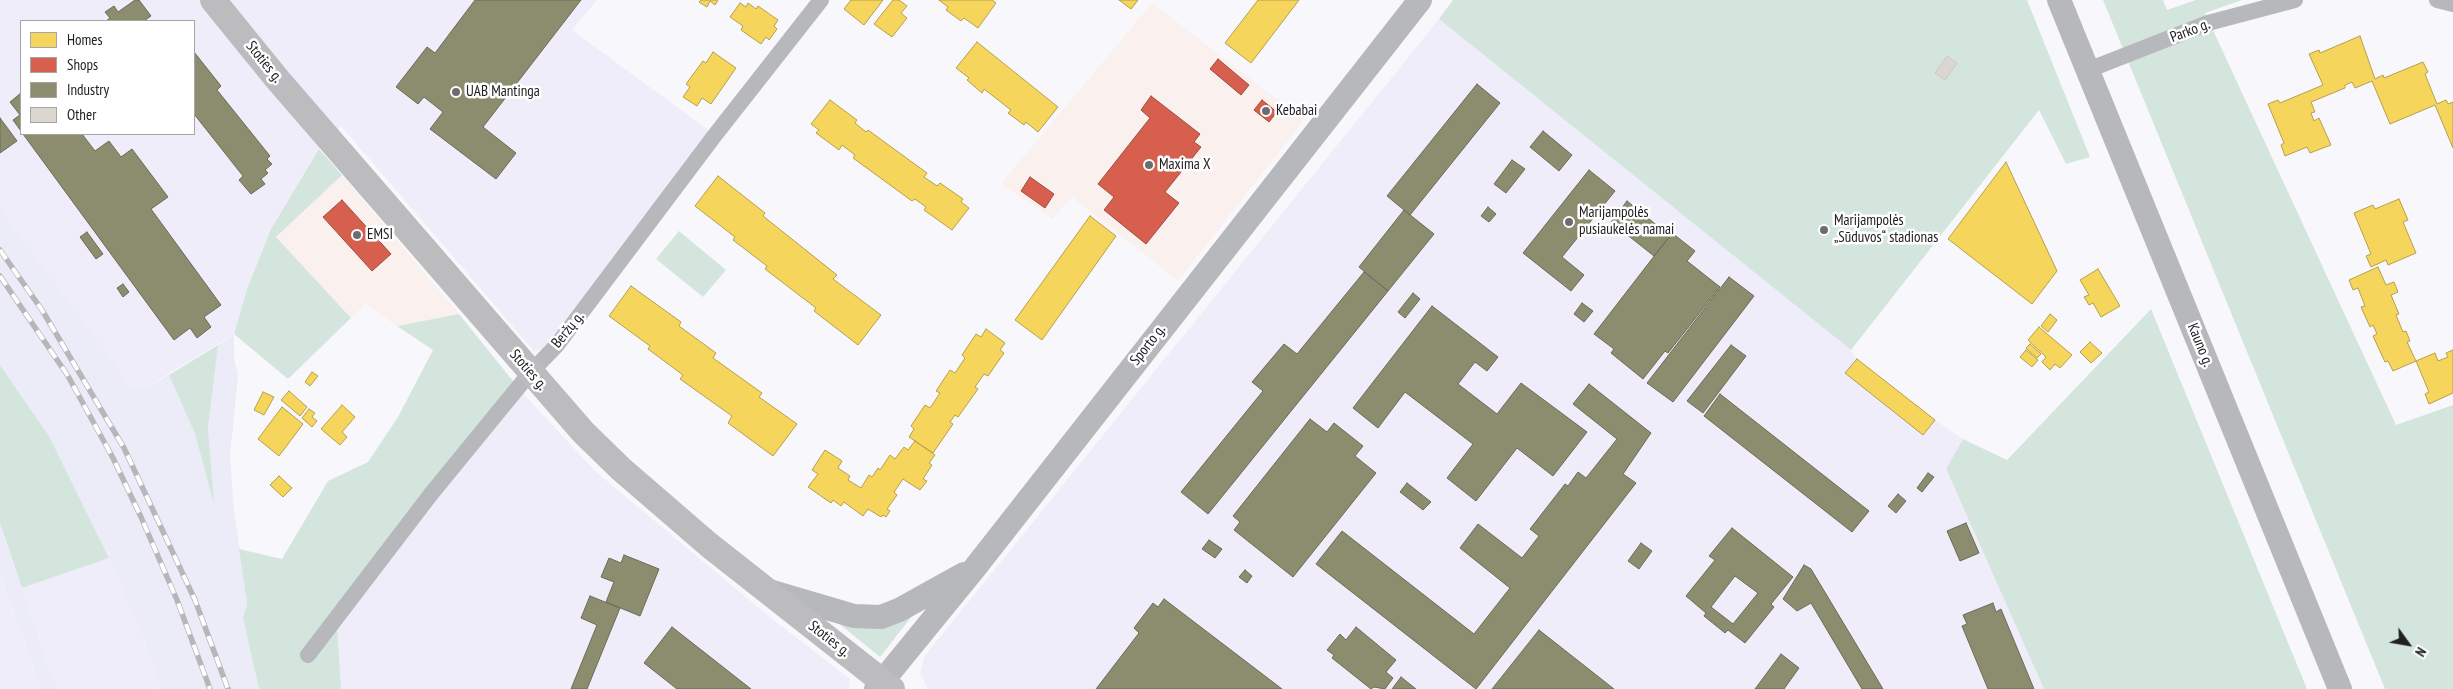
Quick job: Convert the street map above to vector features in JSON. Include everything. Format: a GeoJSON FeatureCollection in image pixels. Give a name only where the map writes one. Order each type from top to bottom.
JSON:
{"type":"FeatureCollection","features":[{"type":"Feature","properties":{"kind":"main road","name":"Stoties g."},"geometry":{"type":"LineString","coordinates":[[213,0],[278,80],[583,432],[621,469],[709,545],[883,686]]}},
{"type":"Feature","properties":{"kind":"street","name":"Beržų g."},"geometry":{"type":"LineString","coordinates":[[308,656],[431,494],[530,372],[557,345],[821,0]]}},
{"type":"Feature","properties":{"kind":"street","name":"Sporto g."},"geometry":{"type":"LineString","coordinates":[[883,686],[1420,0]]}},
{"type":"Feature","properties":{"kind":"street","name":"Kauno g."},"geometry":{"type":"LineString","coordinates":[[2059,0],[2340,689]]}},
{"type":"Feature","properties":{"kind":"street","name":"Parko g."},"geometry":{"type":"LineString","coordinates":[[2088,70],[2208,23],[2295,0]]}},
{"type":"Feature","properties":{"kind":"street"},"geometry":{"type":"LineString","coordinates":[[2437,0],[2453,4]]}},
{"type":"Feature","properties":{"kind":"street"},"geometry":{"type":"LineString","coordinates":[[766,590],[854,616],[881,616],[899,610],[974,569]]}},
{"type":"Feature","properties":{"kind":"shaded area"},"geometry":{"type":"Polygon","coordinates":[[[0,0],[597,0],[572,30],[715,135],[557,345],[534,351],[341,126],[319,149],[271,229],[247,289],[234,334],[144,389],[131,388],[0,208],[0,0]]]}},
{"type":"Feature","properties":{"kind":"shaded area","name":"Marijampolės „Sūduvos“ stadionas"},"geometry":{"type":"Polygon","coordinates":[[[1453,0],[2027,0],[2090,157],[2066,164],[2039,110],[1851,350],[1439,19],[1453,0]]]}},
{"type":"Feature","properties":{"kind":"shaded area"},"geometry":{"type":"Polygon","coordinates":[[[2103,0],[2163,0],[2167,10],[2196,0],[2242,0],[2205,13],[2396,425],[2453,405],[2453,689],[2385,689],[2103,0]]]}},
{"type":"Feature","properties":{"kind":"shaded area"},"geometry":{"type":"Polygon","coordinates":[[[1152,3],[1304,120],[1178,281],[1072,197],[1053,219],[1001,184],[1152,3]]]}},
{"type":"Feature","properties":{"kind":"shaded area"},"geometry":{"type":"Polygon","coordinates":[[[1439,19],[1851,350],[1857,359],[1935,420],[1963,439],[1946,470],[2044,689],[928,689],[920,673],[924,657],[1439,19]]]}},
{"type":"Feature","properties":{"kind":"shaded area"},"geometry":{"type":"Polygon","coordinates":[[[319,149],[342,175],[276,237],[351,318],[288,379],[234,334],[247,289],[271,229],[319,149]]]}},
{"type":"Feature","properties":{"kind":"shaded area"},"geometry":{"type":"Polygon","coordinates":[[[342,175],[459,314],[397,326],[365,304],[351,318],[276,237],[342,175]]]}},
{"type":"Feature","properties":{"kind":"shaded area"},"geometry":{"type":"Polygon","coordinates":[[[0,208],[131,387],[144,389],[169,375],[195,434],[213,499],[208,427],[212,386],[218,345],[234,334],[234,359],[238,376],[230,456],[234,509],[247,604],[243,618],[259,689],[160,689],[144,640],[109,558],[49,436],[0,365],[0,208]]]}},
{"type":"Feature","properties":{"kind":"shaded area"},"geometry":{"type":"Polygon","coordinates":[[[679,231],[726,270],[703,297],[656,259],[679,231]]]}},
{"type":"Feature","properties":{"kind":"shaded area"},"geometry":{"type":"Polygon","coordinates":[[[2151,309],[2307,689],[2044,689],[1946,469],[1963,439],[2007,460],[2151,309]]]}},
{"type":"Feature","properties":{"kind":"shaded area"},"geometry":{"type":"Polygon","coordinates":[[[459,314],[521,391],[337,624],[341,689],[259,689],[243,618],[247,604],[239,549],[282,559],[328,481],[368,462],[398,417],[433,350],[397,326],[459,314]]]}},
{"type":"Feature","properties":{"kind":"shaded area"},"geometry":{"type":"Polygon","coordinates":[[[218,345],[208,427],[214,504],[195,434],[169,375],[218,345]]]}},
{"type":"Feature","properties":{"kind":"shaded area"},"geometry":{"type":"Polygon","coordinates":[[[0,365],[49,436],[109,558],[22,588],[0,523],[0,365]]]}},
{"type":"Feature","properties":{"kind":"shaded area"},"geometry":{"type":"Polygon","coordinates":[[[521,391],[595,471],[766,614],[850,679],[849,689],[341,689],[337,624],[521,391]]]}},
{"type":"Feature","properties":{"kind":"shaded area"},"geometry":{"type":"Polygon","coordinates":[[[0,523],[57,689],[41,689],[0,575],[0,523]]]}},
{"type":"Feature","properties":{"kind":"shaded area"},"geometry":{"type":"Polygon","coordinates":[[[109,558],[144,640],[160,689],[57,689],[22,588],[109,558]]]}},
{"type":"Feature","properties":{"kind":"shaded area"},"geometry":{"type":"Polygon","coordinates":[[[0,575],[6,593],[41,689],[0,689],[0,575]]]}},
{"type":"Feature","properties":{"kind":"shaded area"},"geometry":{"type":"Polygon","coordinates":[[[923,602],[880,657],[826,613],[923,602]]]}},
{"type":"Feature","properties":{"kind":"building: Homes"},"geometry":{"type":"Polygon","coordinates":[[[701,0],[718,0],[715,5],[710,1],[707,7],[699,2],[701,0]]]}},
{"type":"Feature","properties":{"kind":"building: Homes"},"geometry":{"type":"Polygon","coordinates":[[[851,0],[883,0],[864,25],[844,9],[851,0]]]}},
{"type":"Feature","properties":{"kind":"building: Homes"},"geometry":{"type":"Polygon","coordinates":[[[893,0],[899,0],[907,6],[901,13],[907,18],[892,37],[874,24],[893,0]]]}},
{"type":"Feature","properties":{"kind":"building: Homes"},"geometry":{"type":"Polygon","coordinates":[[[939,0],[992,0],[996,3],[978,28],[964,18],[961,21],[946,10],[948,7],[939,0]]]}},
{"type":"Feature","properties":{"kind":"building: Homes"},"geometry":{"type":"Polygon","coordinates":[[[1119,0],[1138,0],[1131,9],[1119,0]]]}},
{"type":"Feature","properties":{"kind":"building: Homes"},"geometry":{"type":"Polygon","coordinates":[[[1258,0],[1299,0],[1251,63],[1225,43],[1258,0]]]}},
{"type":"Feature","properties":{"kind":"building: Homes"},"geometry":{"type":"Polygon","coordinates":[[[740,3],[746,7],[748,3],[756,9],[758,6],[778,20],[774,26],[777,29],[769,40],[766,37],[761,44],[741,30],[743,26],[730,17],[740,3]]]}},
{"type":"Feature","properties":{"kind":"building: Homes"},"geometry":{"type":"Polygon","coordinates":[[[2360,36],[2375,79],[2383,75],[2384,78],[2423,62],[2428,72],[2425,74],[2437,104],[2446,100],[2448,104],[2453,102],[2453,148],[2435,105],[2390,124],[2372,81],[2355,88],[2352,82],[2345,85],[2345,88],[2311,102],[2315,112],[2311,113],[2314,121],[2319,118],[2331,145],[2310,153],[2307,147],[2285,156],[2281,145],[2284,143],[2268,104],[2278,100],[2280,103],[2323,85],[2309,54],[2319,50],[2320,53],[2360,36]]]}},
{"type":"Feature","properties":{"kind":"building: Homes"},"geometry":{"type":"Polygon","coordinates":[[[977,42],[1058,107],[1038,132],[1026,122],[1024,125],[1008,113],[1011,110],[984,89],[982,93],[967,80],[969,78],[956,68],[977,42]]]}},
{"type":"Feature","properties":{"kind":"building: Homes"},"geometry":{"type":"Polygon","coordinates":[[[713,52],[736,68],[711,104],[702,98],[697,106],[683,97],[690,87],[686,84],[703,61],[706,63],[713,52]]]}},
{"type":"Feature","properties":{"kind":"building: Homes"},"geometry":{"type":"Polygon","coordinates":[[[830,100],[857,120],[855,123],[866,132],[868,130],[927,173],[924,177],[937,186],[940,183],[963,199],[961,202],[969,208],[952,230],[924,210],[926,207],[915,199],[912,201],[853,158],[855,155],[842,145],[839,150],[816,133],[819,130],[811,124],[830,100]]]}},
{"type":"Feature","properties":{"kind":"building: Homes"},"geometry":{"type":"Polygon","coordinates":[[[2006,162],[2057,271],[2032,304],[1948,239],[2006,162]]]}},
{"type":"Feature","properties":{"kind":"building: Homes"},"geometry":{"type":"Polygon","coordinates":[[[718,176],[765,213],[763,216],[837,275],[833,279],[881,315],[858,345],[814,311],[816,308],[765,269],[767,266],[733,240],[735,237],[695,206],[718,176]]]}},
{"type":"Feature","properties":{"kind":"building: Homes"},"geometry":{"type":"Polygon","coordinates":[[[2399,199],[2408,220],[2403,222],[2416,253],[2388,265],[2386,260],[2371,267],[2366,256],[2371,254],[2354,213],[2373,205],[2375,209],[2399,199]]]}},
{"type":"Feature","properties":{"kind":"building: Homes"},"geometry":{"type":"Polygon","coordinates":[[[1090,216],[1116,236],[1042,340],[1015,320],[1090,216]]]}},
{"type":"Feature","properties":{"kind":"building: Homes"},"geometry":{"type":"Polygon","coordinates":[[[2378,267],[2386,285],[2394,282],[2398,292],[2391,295],[2399,314],[2396,315],[2403,332],[2406,331],[2410,341],[2407,342],[2416,361],[2393,371],[2388,361],[2385,362],[2373,336],[2377,334],[2373,325],[2370,327],[2361,307],[2365,306],[2358,288],[2353,290],[2349,280],[2378,267]]]}},
{"type":"Feature","properties":{"kind":"building: Homes"},"geometry":{"type":"Polygon","coordinates":[[[2098,269],[2120,306],[2101,317],[2093,303],[2089,305],[2084,297],[2089,295],[2080,280],[2098,269]]]}},
{"type":"Feature","properties":{"kind":"building: Homes"},"geometry":{"type":"Polygon","coordinates":[[[631,286],[681,322],[679,326],[716,353],[713,358],[762,393],[759,397],[797,424],[773,456],[728,423],[732,416],[680,379],[683,375],[648,349],[650,346],[609,316],[631,286]]]}},
{"type":"Feature","properties":{"kind":"building: Homes"},"geometry":{"type":"Polygon","coordinates":[[[2050,314],[2057,320],[2048,332],[2041,326],[2050,314]]]}},
{"type":"Feature","properties":{"kind":"building: Homes"},"geometry":{"type":"Polygon","coordinates":[[[2039,327],[2072,355],[2060,368],[2055,364],[2050,370],[2042,362],[2046,357],[2028,340],[2039,327]]]}},
{"type":"Feature","properties":{"kind":"building: Homes"},"geometry":{"type":"Polygon","coordinates":[[[986,329],[1005,343],[1000,350],[1004,353],[988,376],[984,374],[975,387],[978,389],[958,417],[955,415],[950,422],[953,424],[933,453],[909,437],[914,429],[911,426],[925,405],[930,408],[940,393],[936,391],[950,370],[955,373],[965,358],[962,355],[976,334],[981,337],[986,329]]]}},
{"type":"Feature","properties":{"kind":"building: Homes"},"geometry":{"type":"Polygon","coordinates":[[[2090,342],[2102,353],[2091,363],[2080,352],[2090,342]]]}},
{"type":"Feature","properties":{"kind":"building: Homes"},"geometry":{"type":"Polygon","coordinates":[[[2030,344],[2041,354],[2037,358],[2026,348],[2030,344]]]}},
{"type":"Feature","properties":{"kind":"building: Homes"},"geometry":{"type":"Polygon","coordinates":[[[2026,350],[2038,360],[2032,367],[2020,357],[2026,350]]]}},
{"type":"Feature","properties":{"kind":"building: Homes"},"geometry":{"type":"Polygon","coordinates":[[[2453,350],[2453,393],[2429,404],[2425,394],[2429,392],[2416,361],[2435,353],[2438,361],[2448,357],[2446,353],[2453,350]]]}},
{"type":"Feature","properties":{"kind":"building: Homes"},"geometry":{"type":"Polygon","coordinates":[[[1857,359],[1935,420],[1923,435],[1845,373],[1857,359]]]}},
{"type":"Feature","properties":{"kind":"building: Homes"},"geometry":{"type":"Polygon","coordinates":[[[312,372],[318,376],[310,386],[305,382],[312,372]]]}},
{"type":"Feature","properties":{"kind":"building: Homes"},"geometry":{"type":"Polygon","coordinates":[[[289,391],[307,407],[300,416],[281,400],[289,391]]]}},
{"type":"Feature","properties":{"kind":"building: Homes"},"geometry":{"type":"Polygon","coordinates":[[[263,392],[274,397],[264,415],[254,410],[263,392]]]}},
{"type":"Feature","properties":{"kind":"building: Homes"},"geometry":{"type":"Polygon","coordinates":[[[342,405],[355,417],[342,432],[347,437],[340,445],[321,429],[342,405]]]}},
{"type":"Feature","properties":{"kind":"building: Homes"},"geometry":{"type":"Polygon","coordinates":[[[282,407],[303,424],[279,456],[258,439],[282,407]]]}},
{"type":"Feature","properties":{"kind":"building: Homes"},"geometry":{"type":"Polygon","coordinates":[[[309,409],[315,413],[312,417],[317,421],[312,427],[302,418],[309,409]]]}},
{"type":"Feature","properties":{"kind":"building: Homes"},"geometry":{"type":"Polygon","coordinates":[[[915,441],[935,455],[929,463],[932,465],[923,479],[927,481],[920,490],[903,479],[894,492],[897,495],[887,509],[890,511],[886,517],[883,515],[881,517],[868,509],[863,516],[844,502],[841,506],[833,500],[831,503],[808,487],[818,474],[812,470],[825,450],[842,461],[838,468],[850,476],[848,480],[861,488],[869,475],[872,477],[878,468],[880,470],[890,455],[895,459],[904,447],[908,450],[915,441]]]}},
{"type":"Feature","properties":{"kind":"building: Homes"},"geometry":{"type":"Polygon","coordinates":[[[279,476],[292,488],[283,497],[270,485],[279,476]]]}},
{"type":"Feature","properties":{"kind":"building: Shops"},"geometry":{"type":"Polygon","coordinates":[[[1218,59],[1249,85],[1241,95],[1210,69],[1218,59]]]}},
{"type":"Feature","properties":{"kind":"building: Shops","name":"Maxima X"},"geometry":{"type":"Polygon","coordinates":[[[1151,96],[1200,134],[1194,142],[1201,147],[1165,192],[1179,203],[1146,244],[1104,210],[1114,197],[1098,184],[1150,118],[1141,110],[1151,96]]]}},
{"type":"Feature","properties":{"kind":"building: Shops","name":"Kebabai"},"geometry":{"type":"Polygon","coordinates":[[[1262,100],[1277,112],[1269,122],[1254,110],[1262,100]]]}},
{"type":"Feature","properties":{"kind":"building: Shops"},"geometry":{"type":"Polygon","coordinates":[[[1030,177],[1054,194],[1045,208],[1021,191],[1030,177]]]}},
{"type":"Feature","properties":{"kind":"building: Shops","name":"EMSI"},"geometry":{"type":"Polygon","coordinates":[[[342,200],[391,254],[372,271],[323,217],[342,200]]]}},
{"type":"Feature","properties":{"kind":"building: Industry"},"geometry":{"type":"Polygon","coordinates":[[[135,0],[139,0],[151,16],[145,20],[107,20],[110,18],[105,12],[114,6],[118,12],[135,0]]]}},
{"type":"Feature","properties":{"kind":"building: Industry","name":"UAB Mantinga"},"geometry":{"type":"Polygon","coordinates":[[[475,0],[581,0],[483,127],[516,153],[496,179],[430,129],[443,112],[424,97],[418,104],[396,87],[427,47],[435,53],[475,0]]]}},
{"type":"Feature","properties":{"kind":"building: Industry"},"geometry":{"type":"Polygon","coordinates":[[[195,53],[221,86],[217,90],[270,156],[267,159],[272,164],[265,170],[268,173],[261,179],[265,184],[251,194],[239,180],[243,176],[195,115],[195,53]]]}},
{"type":"Feature","properties":{"kind":"building: Industry"},"geometry":{"type":"Polygon","coordinates":[[[1477,84],[1500,103],[1410,215],[1387,196],[1477,84]]]}},
{"type":"Feature","properties":{"kind":"building: Industry"},"geometry":{"type":"Polygon","coordinates":[[[20,94],[20,115],[10,102],[20,94]]]}},
{"type":"Feature","properties":{"kind":"building: Industry"},"geometry":{"type":"Polygon","coordinates":[[[20,115],[20,130],[13,120],[20,115]]]}},
{"type":"Feature","properties":{"kind":"building: Industry"},"geometry":{"type":"Polygon","coordinates":[[[0,118],[17,141],[0,153],[0,118]]]}},
{"type":"Feature","properties":{"kind":"building: Industry"},"geometry":{"type":"Polygon","coordinates":[[[1543,131],[1572,155],[1559,171],[1530,147],[1543,131]]]}},
{"type":"Feature","properties":{"kind":"building: Industry"},"geometry":{"type":"Polygon","coordinates":[[[24,135],[83,135],[95,151],[109,141],[121,157],[132,149],[168,197],[151,209],[221,305],[204,317],[211,327],[197,338],[190,328],[174,340],[24,135]]]}},
{"type":"Feature","properties":{"kind":"building: Industry"},"geometry":{"type":"Polygon","coordinates":[[[1512,160],[1525,169],[1506,193],[1494,184],[1512,160]]]}},
{"type":"Feature","properties":{"kind":"building: Industry","name":"Marijampolės pusiaukelės namai"},"geometry":{"type":"Polygon","coordinates":[[[1589,170],[1615,191],[1562,257],[1584,275],[1571,291],[1523,253],[1589,170]]]}},
{"type":"Feature","properties":{"kind":"building: Industry"},"geometry":{"type":"Polygon","coordinates":[[[1627,201],[1670,236],[1654,256],[1611,222],[1627,201]]]}},
{"type":"Feature","properties":{"kind":"building: Industry"},"geometry":{"type":"Polygon","coordinates":[[[1488,207],[1496,214],[1489,222],[1481,216],[1488,207]]]}},
{"type":"Feature","properties":{"kind":"building: Industry"},"geometry":{"type":"Polygon","coordinates":[[[1404,210],[1434,234],[1388,291],[1359,267],[1404,210]]]}},
{"type":"Feature","properties":{"kind":"building: Industry"},"geometry":{"type":"Polygon","coordinates":[[[87,232],[103,254],[96,259],[80,237],[87,232]]]}},
{"type":"Feature","properties":{"kind":"building: Industry"},"geometry":{"type":"Polygon","coordinates":[[[1672,233],[1695,251],[1687,261],[1720,287],[1668,353],[1665,351],[1643,379],[1611,353],[1614,349],[1594,334],[1672,233]]]}},
{"type":"Feature","properties":{"kind":"building: Industry"},"geometry":{"type":"Polygon","coordinates":[[[1364,272],[1388,291],[1208,514],[1181,492],[1263,391],[1252,382],[1284,344],[1297,354],[1364,272]]]}},
{"type":"Feature","properties":{"kind":"building: Industry"},"geometry":{"type":"Polygon","coordinates":[[[1729,277],[1754,296],[1673,402],[1647,383],[1729,277]]]}},
{"type":"Feature","properties":{"kind":"building: Industry"},"geometry":{"type":"Polygon","coordinates":[[[123,284],[129,292],[123,297],[117,288],[123,284]]]}},
{"type":"Feature","properties":{"kind":"building: Industry"},"geometry":{"type":"Polygon","coordinates":[[[1413,293],[1420,299],[1405,318],[1398,312],[1413,293]]]}},
{"type":"Feature","properties":{"kind":"building: Industry"},"geometry":{"type":"Polygon","coordinates":[[[1582,303],[1593,311],[1584,322],[1574,314],[1582,303]]]}},
{"type":"Feature","properties":{"kind":"building: Industry"},"geometry":{"type":"Polygon","coordinates":[[[1432,306],[1498,357],[1487,371],[1475,362],[1458,384],[1497,414],[1521,383],[1587,432],[1553,476],[1517,448],[1476,501],[1447,478],[1473,444],[1405,392],[1378,428],[1353,408],[1432,306]]]}},
{"type":"Feature","properties":{"kind":"building: Industry"},"geometry":{"type":"Polygon","coordinates":[[[1731,345],[1746,356],[1703,413],[1687,401],[1731,345]]]}},
{"type":"Feature","properties":{"kind":"building: Industry"},"geometry":{"type":"Polygon","coordinates":[[[1589,384],[1651,433],[1623,474],[1636,483],[1476,689],[1316,564],[1342,531],[1474,634],[1510,588],[1460,548],[1478,524],[1522,558],[1539,536],[1530,529],[1565,484],[1568,486],[1578,472],[1586,478],[1617,439],[1573,404],[1589,384]]]}},
{"type":"Feature","properties":{"kind":"building: Industry"},"geometry":{"type":"Polygon","coordinates":[[[1720,394],[1869,511],[1852,532],[1704,416],[1720,394]]]}},
{"type":"Feature","properties":{"kind":"building: Industry"},"geometry":{"type":"Polygon","coordinates":[[[1310,419],[1327,432],[1334,423],[1363,446],[1355,456],[1376,473],[1293,577],[1234,530],[1240,522],[1233,516],[1310,419]]]}},
{"type":"Feature","properties":{"kind":"building: Industry"},"geometry":{"type":"Polygon","coordinates":[[[1928,473],[1934,477],[1922,492],[1917,488],[1928,473]]]}},
{"type":"Feature","properties":{"kind":"building: Industry"},"geometry":{"type":"Polygon","coordinates":[[[1407,483],[1431,502],[1423,510],[1400,492],[1407,483]]]}},
{"type":"Feature","properties":{"kind":"building: Industry"},"geometry":{"type":"Polygon","coordinates":[[[1898,494],[1906,501],[1896,513],[1888,506],[1898,494]]]}},
{"type":"Feature","properties":{"kind":"building: Industry"},"geometry":{"type":"Polygon","coordinates":[[[1966,523],[1979,553],[1960,561],[1947,531],[1966,523]]]}},
{"type":"Feature","properties":{"kind":"building: Industry"},"geometry":{"type":"Polygon","coordinates":[[[1732,528],[1793,577],[1771,604],[1774,607],[1745,643],[1728,630],[1725,633],[1704,616],[1706,613],[1686,596],[1715,560],[1709,556],[1732,528]],[[1735,576],[1711,607],[1733,624],[1758,593],[1735,576]]]}},
{"type":"Feature","properties":{"kind":"building: Industry"},"geometry":{"type":"Polygon","coordinates":[[[1209,540],[1222,549],[1215,558],[1202,549],[1209,540]]]}},
{"type":"Feature","properties":{"kind":"building: Industry"},"geometry":{"type":"Polygon","coordinates":[[[1641,543],[1652,551],[1639,569],[1628,561],[1641,543]]]}},
{"type":"Feature","properties":{"kind":"building: Industry"},"geometry":{"type":"Polygon","coordinates":[[[624,555],[659,569],[640,616],[606,602],[614,582],[601,577],[609,558],[621,563],[624,555]]]}},
{"type":"Feature","properties":{"kind":"building: Industry"},"geometry":{"type":"Polygon","coordinates":[[[1804,565],[1811,569],[1883,689],[1862,689],[1811,603],[1797,611],[1783,599],[1804,565]]]}},
{"type":"Feature","properties":{"kind":"building: Industry"},"geometry":{"type":"Polygon","coordinates":[[[1245,570],[1252,576],[1247,583],[1239,577],[1245,570]]]}},
{"type":"Feature","properties":{"kind":"building: Industry"},"geometry":{"type":"Polygon","coordinates":[[[590,596],[620,608],[587,689],[571,689],[597,625],[581,618],[590,596]]]}},
{"type":"Feature","properties":{"kind":"building: Industry"},"geometry":{"type":"Polygon","coordinates":[[[1164,599],[1282,689],[1096,689],[1139,633],[1134,628],[1153,603],[1158,607],[1164,599]]]}},
{"type":"Feature","properties":{"kind":"building: Industry"},"geometry":{"type":"Polygon","coordinates":[[[1993,603],[1996,612],[2001,609],[2034,689],[1988,689],[1962,626],[1967,624],[1963,615],[1993,603]]]}},
{"type":"Feature","properties":{"kind":"building: Industry"},"geometry":{"type":"Polygon","coordinates":[[[672,627],[751,689],[677,689],[644,663],[672,627]]]}},
{"type":"Feature","properties":{"kind":"building: Industry"},"geometry":{"type":"Polygon","coordinates":[[[1356,627],[1396,660],[1386,672],[1393,678],[1385,689],[1374,687],[1371,689],[1332,658],[1334,655],[1327,650],[1340,634],[1346,640],[1356,627]]]}},
{"type":"Feature","properties":{"kind":"building: Industry"},"geometry":{"type":"Polygon","coordinates":[[[1539,630],[1614,689],[1492,689],[1539,630]]]}},
{"type":"Feature","properties":{"kind":"building: Industry"},"geometry":{"type":"Polygon","coordinates":[[[1781,654],[1799,668],[1784,689],[1755,689],[1781,654]]]}},
{"type":"Feature","properties":{"kind":"building: Industry"},"geometry":{"type":"Polygon","coordinates":[[[1401,677],[1416,689],[1392,689],[1401,677]]]}},
{"type":"Feature","properties":{"kind":"building: Other"},"geometry":{"type":"Polygon","coordinates":[[[1947,56],[1957,63],[1945,80],[1935,73],[1947,56]]]}},
{"type":"Feature","properties":{"kind":"railway"},"geometry":{"type":"LineString","coordinates":[[0,250],[42,310],[124,448],[195,600],[228,689]]}},
{"type":"Feature","properties":{"kind":"railway"},"geometry":{"type":"LineString","coordinates":[[0,276],[68,376],[113,458],[177,600],[210,689]]}},
{"type":"Feature","properties":{"kind":"place","name":"UAB Mantinga"},"geometry":{"type":"Point","coordinates":[456,92]}},
{"type":"Feature","properties":{"kind":"place","name":"Kebabai"},"geometry":{"type":"Point","coordinates":[1266,111]}},
{"type":"Feature","properties":{"kind":"place","name":"Maxima X"},"geometry":{"type":"Point","coordinates":[1149,165]}},
{"type":"Feature","properties":{"kind":"place","name":"Marijampolės pusiaukelės namai"},"geometry":{"type":"Point","coordinates":[1569,222]}},
{"type":"Feature","properties":{"kind":"place","name":"Marijampolės „Sūduvos“ stadionas"},"geometry":{"type":"Point","coordinates":[1824,230]}},
{"type":"Feature","properties":{"kind":"place","name":"EMSI"},"geometry":{"type":"Point","coordinates":[357,235]}}]}
